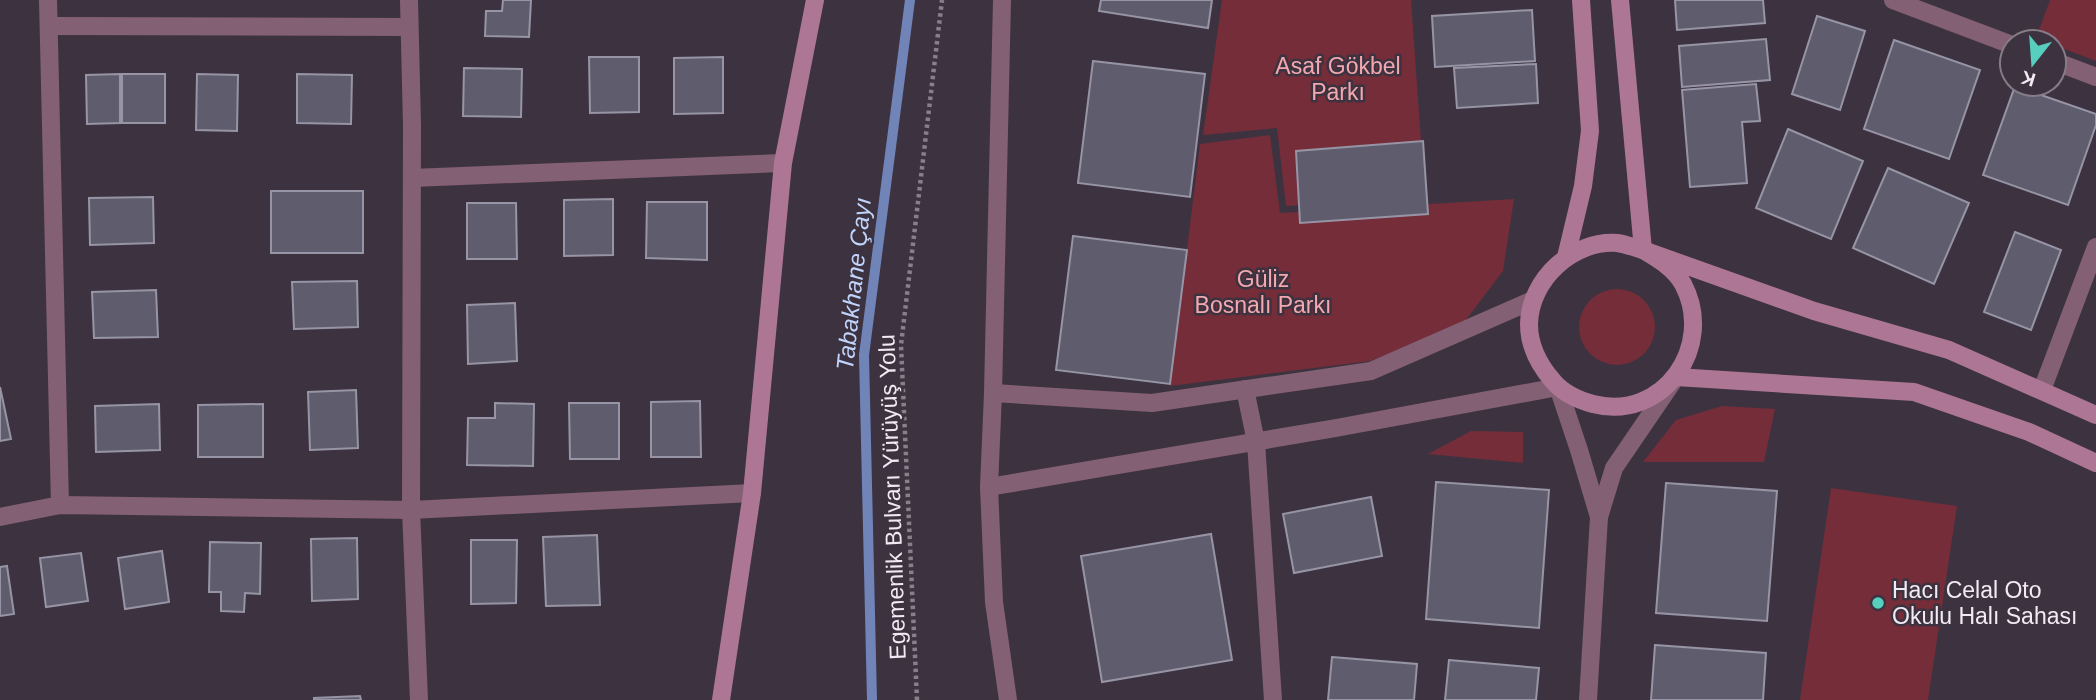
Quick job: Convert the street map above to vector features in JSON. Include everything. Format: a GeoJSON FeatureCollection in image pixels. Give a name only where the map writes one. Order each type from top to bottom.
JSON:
{"type":"FeatureCollection","features":[{"type":"Feature","properties":{"kind":"main road"},"geometry":{"type":"LineString","coordinates":[[721,700],[752,493],[783,163],[815,0]]}},
{"type":"Feature","properties":{"kind":"main road"},"geometry":{"type":"LineString","coordinates":[[1566,257],[1583,186],[1590,131],[1581,0]]}},
{"type":"Feature","properties":{"kind":"main road"},"geometry":{"type":"LineString","coordinates":[[1620,0],[1643,250]]}},
{"type":"Feature","properties":{"kind":"main road"},"geometry":{"type":"LineString","coordinates":[[1643,250],[1665,263],[1682,282],[1692,305],[1694,330],[1689,355],[1676,377],[1656,395],[1632,405],[1605,407],[1580,401],[1558,387],[1542,369],[1532,347],[1529,323],[1533,300],[1546,276],[1566,257],[1590,246],[1617,243],[1643,250],[1814,311],[1949,350],[2096,415]]}},
{"type":"Feature","properties":{"kind":"main road"},"geometry":{"type":"LineString","coordinates":[[1676,377],[1914,392],[2029,432],[2096,463]]}},
{"type":"Feature","properties":{"kind":"street"},"geometry":{"type":"LineString","coordinates":[[48,0],[60,505]]}},
{"type":"Feature","properties":{"kind":"street"},"geometry":{"type":"LineString","coordinates":[[408,0],[412,178],[411,510],[419,700]]}},
{"type":"Feature","properties":{"kind":"street"},"geometry":{"type":"LineString","coordinates":[[1002,0],[989,487],[994,601],[1008,700]]}},
{"type":"Feature","properties":{"kind":"street"},"geometry":{"type":"LineString","coordinates":[[1893,0],[1998,40]]}},
{"type":"Feature","properties":{"kind":"street"},"geometry":{"type":"LineString","coordinates":[[49,26],[409,27]]}},
{"type":"Feature","properties":{"kind":"street"},"geometry":{"type":"LineString","coordinates":[[2068,66],[2096,77]]}},
{"type":"Feature","properties":{"kind":"street"},"geometry":{"type":"LineString","coordinates":[[412,178],[783,163]]}},
{"type":"Feature","properties":{"kind":"street"},"geometry":{"type":"LineString","coordinates":[[2042,390],[2096,247]]}},
{"type":"Feature","properties":{"kind":"street"},"geometry":{"type":"LineString","coordinates":[[993,393],[1152,403],[1371,371],[1533,300]]}},
{"type":"Feature","properties":{"kind":"street"},"geometry":{"type":"LineString","coordinates":[[1588,700],[1599,517],[1614,468],[1676,377]]}},
{"type":"Feature","properties":{"kind":"street"},"geometry":{"type":"LineString","coordinates":[[989,487],[1558,387],[1599,517]]}},
{"type":"Feature","properties":{"kind":"street"},"geometry":{"type":"LineString","coordinates":[[1245,389],[1256,442],[1273,700]]}},
{"type":"Feature","properties":{"kind":"street"},"geometry":{"type":"LineString","coordinates":[[0,517],[60,505],[411,510],[752,493]]}},
{"type":"Feature","properties":{"kind":"path","name":"Egemenlik Bulvarı Yürüyüş Yolu"},"geometry":{"type":"LineString","coordinates":[[917,700],[901,345],[942,0]]}},
{"type":"Feature","properties":{"kind":"green space","name":"Asaf Gökbel Parkı"},"geometry":{"type":"Polygon","coordinates":[[[1222,0],[1411,0],[1425,198],[1286,206],[1277,128],[1203,135],[1222,0]]]}},
{"type":"Feature","properties":{"kind":"green space"},"geometry":{"type":"Polygon","coordinates":[[[2050,0],[2096,0],[2096,61],[2068,50],[2068,28],[2040,28],[2050,0]]]}},
{"type":"Feature","properties":{"kind":"green space","name":"Güliz Bosnalı Parkı"},"geometry":{"type":"Polygon","coordinates":[[[1270,135],[1280,213],[1514,199],[1503,271],[1462,325],[1370,361],[1170,386],[1200,144],[1270,135]]]}},
{"type":"Feature","properties":{"kind":"green space"},"geometry":{"type":"Polygon","coordinates":[[[1610,289],[1624,289],[1638,295],[1649,306],[1655,327],[1652,342],[1644,354],[1624,365],[1610,365],[1596,359],[1585,348],[1579,334],[1579,320],[1585,306],[1596,295],[1610,289]]]}},
{"type":"Feature","properties":{"kind":"green space"},"geometry":{"type":"Polygon","coordinates":[[[1722,406],[1775,409],[1764,462],[1643,462],[1676,420],[1722,406]]]}},
{"type":"Feature","properties":{"kind":"green space"},"geometry":{"type":"Polygon","coordinates":[[[1471,431],[1523,432],[1523,463],[1428,454],[1471,431]]]}},
{"type":"Feature","properties":{"kind":"green space","name":"Hacı Celal Oto Okulu Halı Sahası"},"geometry":{"type":"Polygon","coordinates":[[[1831,488],[1957,506],[1928,700],[1800,700],[1831,488]]]}},
{"type":"Feature","properties":{"kind":"building"},"geometry":{"type":"Polygon","coordinates":[[[503,0],[531,0],[529,37],[485,36],[486,11],[502,11],[503,0]]]}},
{"type":"Feature","properties":{"kind":"building"},"geometry":{"type":"Polygon","coordinates":[[[1101,0],[1212,0],[1208,28],[1099,11],[1101,0]]]}},
{"type":"Feature","properties":{"kind":"building"},"geometry":{"type":"Polygon","coordinates":[[[1675,0],[1763,0],[1765,23],[1677,30],[1675,0]]]}},
{"type":"Feature","properties":{"kind":"building"},"geometry":{"type":"Polygon","coordinates":[[[1532,10],[1535,61],[1435,67],[1432,16],[1532,10]]]}},
{"type":"Feature","properties":{"kind":"building"},"geometry":{"type":"Polygon","coordinates":[[[1817,16],[1865,31],[1840,110],[1792,94],[1817,16]]]}},
{"type":"Feature","properties":{"kind":"building"},"geometry":{"type":"Polygon","coordinates":[[[1766,39],[1770,80],[1682,87],[1679,46],[1766,39]]]}},
{"type":"Feature","properties":{"kind":"building"},"geometry":{"type":"Polygon","coordinates":[[[1894,40],[1980,70],[1949,159],[1864,129],[1894,40]]]}},
{"type":"Feature","properties":{"kind":"building"},"geometry":{"type":"Polygon","coordinates":[[[589,57],[639,57],[639,112],[590,113],[589,57]]]}},
{"type":"Feature","properties":{"kind":"building"},"geometry":{"type":"Polygon","coordinates":[[[723,57],[723,113],[674,114],[674,58],[723,57]]]}},
{"type":"Feature","properties":{"kind":"building"},"geometry":{"type":"Polygon","coordinates":[[[1093,61],[1205,74],[1190,197],[1078,183],[1093,61]]]}},
{"type":"Feature","properties":{"kind":"building"},"geometry":{"type":"Polygon","coordinates":[[[1536,64],[1538,103],[1457,108],[1454,68],[1536,64]]]}},
{"type":"Feature","properties":{"kind":"building"},"geometry":{"type":"Polygon","coordinates":[[[464,68],[522,69],[521,117],[463,116],[464,68]]]}},
{"type":"Feature","properties":{"kind":"building"},"geometry":{"type":"Polygon","coordinates":[[[120,74],[120,123],[87,124],[86,75],[120,74]]]}},
{"type":"Feature","properties":{"kind":"building"},"geometry":{"type":"Polygon","coordinates":[[[122,74],[165,74],[165,123],[122,123],[122,74]]]}},
{"type":"Feature","properties":{"kind":"building"},"geometry":{"type":"Polygon","coordinates":[[[197,74],[238,75],[237,131],[196,130],[197,74]]]}},
{"type":"Feature","properties":{"kind":"building"},"geometry":{"type":"Polygon","coordinates":[[[297,74],[352,75],[351,124],[297,123],[297,74]]]}},
{"type":"Feature","properties":{"kind":"building"},"geometry":{"type":"Polygon","coordinates":[[[1756,84],[1760,121],[1742,122],[1747,183],[1690,187],[1682,90],[1756,84]]]}},
{"type":"Feature","properties":{"kind":"building"},"geometry":{"type":"Polygon","coordinates":[[[2011,98],[2050,98],[2096,114],[2096,125],[2068,205],[1983,175],[2011,98]]]}},
{"type":"Feature","properties":{"kind":"building"},"geometry":{"type":"Polygon","coordinates":[[[1788,129],[1863,161],[1831,239],[1756,208],[1788,129]]]}},
{"type":"Feature","properties":{"kind":"building"},"geometry":{"type":"Polygon","coordinates":[[[1423,141],[1428,214],[1300,223],[1296,151],[1423,141]]]}},
{"type":"Feature","properties":{"kind":"building"},"geometry":{"type":"Polygon","coordinates":[[[1888,168],[1969,203],[1934,284],[1853,248],[1888,168]]]}},
{"type":"Feature","properties":{"kind":"building"},"geometry":{"type":"Polygon","coordinates":[[[271,191],[363,191],[363,253],[271,253],[271,191]]]}},
{"type":"Feature","properties":{"kind":"building"},"geometry":{"type":"Polygon","coordinates":[[[153,197],[154,243],[90,245],[89,198],[153,197]]]}},
{"type":"Feature","properties":{"kind":"building"},"geometry":{"type":"Polygon","coordinates":[[[613,199],[613,255],[564,256],[564,200],[613,199]]]}},
{"type":"Feature","properties":{"kind":"building"},"geometry":{"type":"Polygon","coordinates":[[[647,202],[707,202],[707,260],[646,258],[647,202]]]}},
{"type":"Feature","properties":{"kind":"building"},"geometry":{"type":"Polygon","coordinates":[[[467,203],[516,203],[517,259],[467,259],[467,203]]]}},
{"type":"Feature","properties":{"kind":"building"},"geometry":{"type":"Polygon","coordinates":[[[2015,232],[2061,250],[2031,330],[1984,312],[2015,232]]]}},
{"type":"Feature","properties":{"kind":"building"},"geometry":{"type":"Polygon","coordinates":[[[1073,236],[1187,250],[1170,384],[1056,370],[1073,236]]]}},
{"type":"Feature","properties":{"kind":"building"},"geometry":{"type":"Polygon","coordinates":[[[357,281],[358,327],[294,329],[292,282],[357,281]]]}},
{"type":"Feature","properties":{"kind":"building"},"geometry":{"type":"Polygon","coordinates":[[[156,290],[158,337],[94,338],[92,292],[156,290]]]}},
{"type":"Feature","properties":{"kind":"building"},"geometry":{"type":"Polygon","coordinates":[[[515,303],[517,361],[468,364],[467,305],[515,303]]]}},
{"type":"Feature","properties":{"kind":"building"},"geometry":{"type":"Polygon","coordinates":[[[0,387],[11,439],[0,441],[0,387]]]}},
{"type":"Feature","properties":{"kind":"building"},"geometry":{"type":"Polygon","coordinates":[[[356,390],[358,448],[310,450],[308,392],[356,390]]]}},
{"type":"Feature","properties":{"kind":"building"},"geometry":{"type":"Polygon","coordinates":[[[700,401],[701,457],[651,457],[651,402],[700,401]]]}},
{"type":"Feature","properties":{"kind":"building"},"geometry":{"type":"Polygon","coordinates":[[[495,403],[534,404],[533,466],[467,465],[468,418],[495,418],[495,403]]]}},
{"type":"Feature","properties":{"kind":"building"},"geometry":{"type":"Polygon","coordinates":[[[569,403],[619,403],[619,459],[570,459],[569,403]]]}},
{"type":"Feature","properties":{"kind":"building"},"geometry":{"type":"Polygon","coordinates":[[[159,404],[160,450],[96,452],[95,406],[159,404]]]}},
{"type":"Feature","properties":{"kind":"building"},"geometry":{"type":"Polygon","coordinates":[[[263,404],[263,457],[198,457],[198,405],[263,404]]]}},
{"type":"Feature","properties":{"kind":"building"},"geometry":{"type":"Polygon","coordinates":[[[1436,482],[1549,490],[1539,628],[1426,619],[1436,482]]]}},
{"type":"Feature","properties":{"kind":"building"},"geometry":{"type":"Polygon","coordinates":[[[1666,483],[1777,491],[1767,621],[1656,613],[1666,483]]]}},
{"type":"Feature","properties":{"kind":"building"},"geometry":{"type":"Polygon","coordinates":[[[1371,497],[1382,556],[1294,573],[1283,514],[1371,497]]]}},
{"type":"Feature","properties":{"kind":"building"},"geometry":{"type":"Polygon","coordinates":[[[1211,534],[1232,660],[1102,682],[1081,556],[1211,534]]]}},
{"type":"Feature","properties":{"kind":"building"},"geometry":{"type":"Polygon","coordinates":[[[597,535],[600,605],[546,606],[543,537],[597,535]]]}},
{"type":"Feature","properties":{"kind":"building"},"geometry":{"type":"Polygon","coordinates":[[[357,538],[358,599],[312,601],[311,539],[357,538]]]}},
{"type":"Feature","properties":{"kind":"building"},"geometry":{"type":"Polygon","coordinates":[[[471,540],[517,540],[516,603],[471,604],[471,540]]]}},
{"type":"Feature","properties":{"kind":"building"},"geometry":{"type":"Polygon","coordinates":[[[210,542],[261,543],[260,594],[245,593],[244,612],[221,611],[221,592],[209,592],[210,542]]]}},
{"type":"Feature","properties":{"kind":"building"},"geometry":{"type":"Polygon","coordinates":[[[162,551],[169,602],[125,609],[118,558],[162,551]]]}},
{"type":"Feature","properties":{"kind":"building"},"geometry":{"type":"Polygon","coordinates":[[[81,553],[88,601],[46,607],[40,558],[81,553]]]}},
{"type":"Feature","properties":{"kind":"building"},"geometry":{"type":"Polygon","coordinates":[[[7,566],[14,614],[0,616],[0,567],[7,566]]]}},
{"type":"Feature","properties":{"kind":"building"},"geometry":{"type":"Polygon","coordinates":[[[1655,645],[1766,653],[1763,700],[1651,700],[1655,645]]]}},
{"type":"Feature","properties":{"kind":"building"},"geometry":{"type":"Polygon","coordinates":[[[1332,657],[1417,664],[1414,700],[1328,700],[1332,657]]]}},
{"type":"Feature","properties":{"kind":"building"},"geometry":{"type":"Polygon","coordinates":[[[1449,660],[1539,668],[1536,700],[1445,700],[1449,660]]]}},
{"type":"Feature","properties":{"kind":"building"},"geometry":{"type":"Polygon","coordinates":[[[360,696],[361,700],[314,700],[314,698],[360,696]]]}},
{"type":"Feature","properties":{"kind":"waterway","name":"Tabakhane Çayı"},"geometry":{"type":"LineString","coordinates":[[872,700],[864,355],[910,0]]}},
{"type":"Feature","properties":{"kind":"place","name":"Hacı Celal Oto Okulu Halı Sahası"},"geometry":{"type":"Point","coordinates":[1878,603]}}]}
